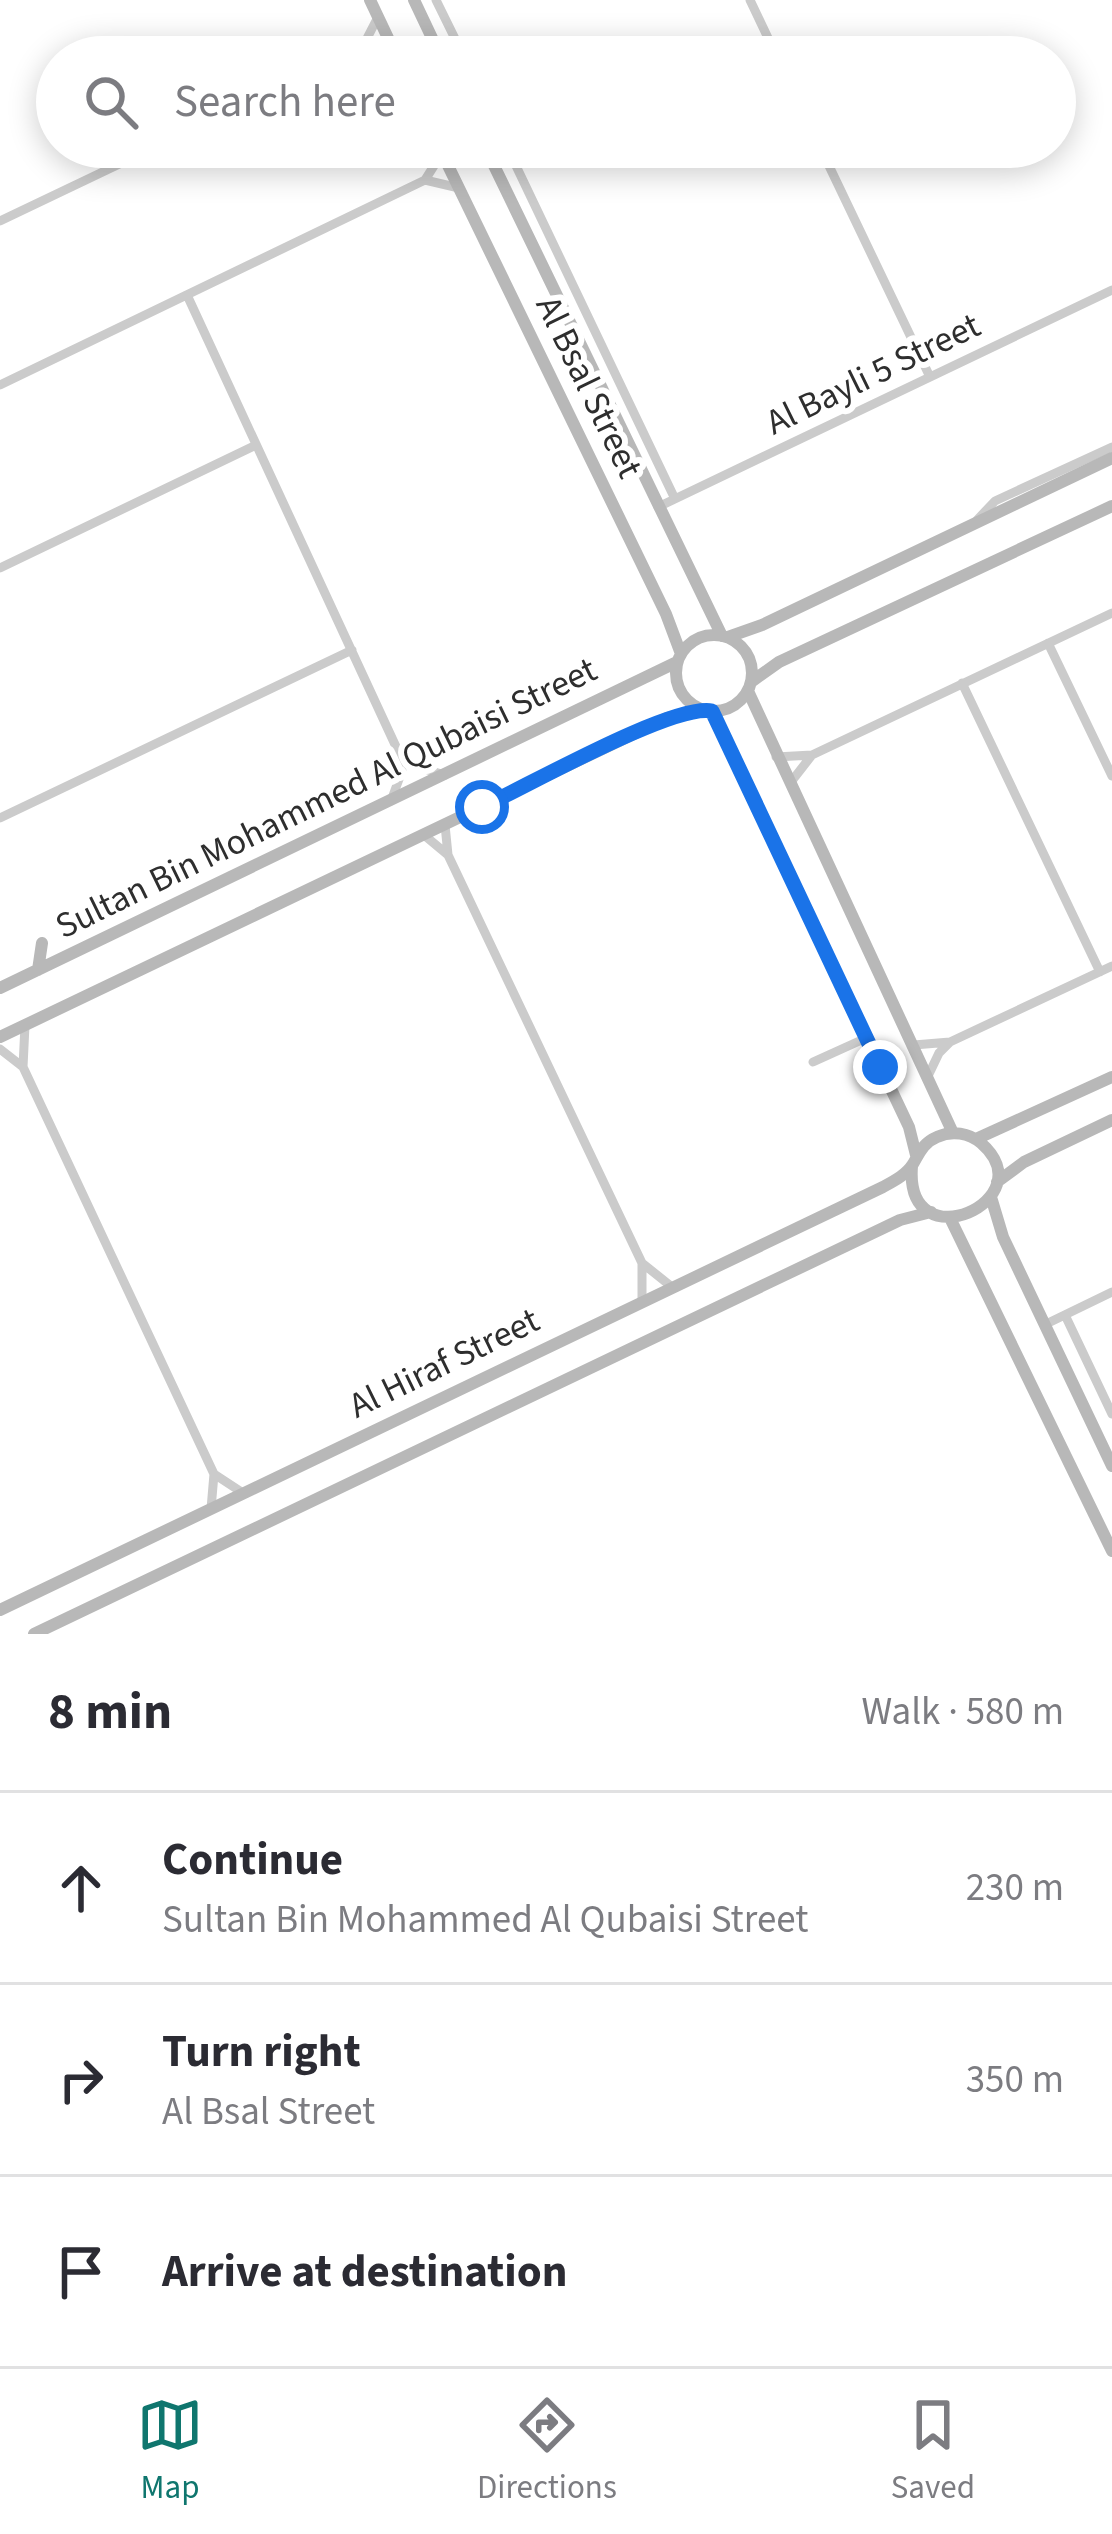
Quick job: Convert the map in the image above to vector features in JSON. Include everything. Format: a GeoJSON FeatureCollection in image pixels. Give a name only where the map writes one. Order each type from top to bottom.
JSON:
{"type":"FeatureCollection","features":[{"type":"Feature","properties":{"kind":"street"},"geometry":{"type":"LineString","coordinates":[[370,0],[387,36]]}},
{"type":"Feature","properties":{"kind":"street"},"geometry":{"type":"LineString","coordinates":[[414,0],[431,36]]}},
{"type":"Feature","properties":{"kind":"street"},"geometry":{"type":"LineString","coordinates":[[436,0],[454,36]]}},
{"type":"Feature","properties":{"kind":"street"},"geometry":{"type":"LineString","coordinates":[[750,0],[767,36]]}},
{"type":"Feature","properties":{"kind":"street"},"geometry":{"type":"LineString","coordinates":[[368,36],[378,17]]}},
{"type":"Feature","properties":{"kind":"street"},"geometry":{"type":"LineString","coordinates":[[0,221],[110,168]]}},
{"type":"Feature","properties":{"kind":"street"},"geometry":{"type":"LineString","coordinates":[[0,385],[425,180],[431,168]]}},
{"type":"Feature","properties":{"kind":"street","name":"Al Bsal Street"},"geometry":{"type":"LineString","coordinates":[[450,168],[666,614],[679,658]]}},
{"type":"Feature","properties":{"kind":"street","name":"Al Bsal Street"},"geometry":{"type":"LineString","coordinates":[[495,168],[725,637]]}},
{"type":"Feature","properties":{"kind":"street"},"geometry":{"type":"LineString","coordinates":[[517,168],[675,499]]}},
{"type":"Feature","properties":{"kind":"street"},"geometry":{"type":"LineString","coordinates":[[830,168],[930,377]]}},
{"type":"Feature","properties":{"kind":"street"},"geometry":{"type":"LineString","coordinates":[[425,180],[459,188]]}},
{"type":"Feature","properties":{"kind":"street","name":"Al Bayli 5 Street"},"geometry":{"type":"LineString","coordinates":[[658,507],[1112,290]]}},
{"type":"Feature","properties":{"kind":"street"},"geometry":{"type":"LineString","coordinates":[[187,295],[398,751],[402,771],[391,801]]}},
{"type":"Feature","properties":{"kind":"street"},"geometry":{"type":"LineString","coordinates":[[0,568],[256,445]]}},
{"type":"Feature","properties":{"kind":"street"},"geometry":{"type":"LineString","coordinates":[[968,527],[995,501],[1112,447]]}},
{"type":"Feature","properties":{"kind":"street"},"geometry":{"type":"LineString","coordinates":[[914,1161],[932,1139],[953,1133],[976,1139],[993,1158],[997,1182],[978,1211],[950,1218],[932,1212],[914,1192],[909,1127],[706,710],[680,690],[679,658],[696,639],[725,637],[1112,458]]}},
{"type":"Feature","properties":{"kind":"street"},"geometry":{"type":"LineString","coordinates":[[706,710],[734,705],[779,662],[1112,506]]}},
{"type":"Feature","properties":{"kind":"street"},"geometry":{"type":"LineString","coordinates":[[776,757],[812,755],[1112,613]]}},
{"type":"Feature","properties":{"kind":"street"},"geometry":{"type":"LineString","coordinates":[[725,637],[748,654],[750,687],[776,757],[953,1133]]}},
{"type":"Feature","properties":{"kind":"street"},"geometry":{"type":"LineString","coordinates":[[1048,643],[1112,776]]}},
{"type":"Feature","properties":{"kind":"street"},"geometry":{"type":"LineString","coordinates":[[0,818],[352,650]]}},
{"type":"Feature","properties":{"kind":"street","name":"Sultan Bin Mohammed Al Qubaisi Street"},"geometry":{"type":"LineString","coordinates":[[3,984],[445,775],[679,658]]}},
{"type":"Feature","properties":{"kind":"street"},"geometry":{"type":"LineString","coordinates":[[962,683],[1100,972]]}},
{"type":"Feature","properties":{"kind":"street","name":"Sultan Bin Mohammed Al Qubaisi Street"},"geometry":{"type":"LineString","coordinates":[[0,1037],[667,718],[706,710]]}},
{"type":"Feature","properties":{"kind":"street"},"geometry":{"type":"LineString","coordinates":[[398,751],[414,766],[445,775]]}},
{"type":"Feature","properties":{"kind":"street"},"geometry":{"type":"LineString","coordinates":[[790,784],[812,755]]}},
{"type":"Feature","properties":{"kind":"street"},"geometry":{"type":"LineString","coordinates":[[446,825],[448,855],[642,1263],[642,1300]]}},
{"type":"Feature","properties":{"kind":"street"},"geometry":{"type":"LineString","coordinates":[[424,836],[448,855]]}},
{"type":"Feature","properties":{"kind":"street"},"geometry":{"type":"LineString","coordinates":[[38,970],[42,943]]}},
{"type":"Feature","properties":{"kind":"street"},"geometry":{"type":"LineString","coordinates":[[928,1076],[950,1042],[1112,967]]}},
{"type":"Feature","properties":{"kind":"street"},"geometry":{"type":"LineString","coordinates":[[23,1067],[26,1025]]}},
{"type":"Feature","properties":{"kind":"street"},"geometry":{"type":"LineString","coordinates":[[813,1062],[866,1038]]}},
{"type":"Feature","properties":{"kind":"street"},"geometry":{"type":"LineString","coordinates":[[914,1045],[950,1042]]}},
{"type":"Feature","properties":{"kind":"street"},"geometry":{"type":"LineString","coordinates":[[0,1049],[23,1067],[214,1474],[211,1509]]}},
{"type":"Feature","properties":{"kind":"street"},"geometry":{"type":"LineString","coordinates":[[976,1139],[1112,1077]]}},
{"type":"Feature","properties":{"kind":"street"},"geometry":{"type":"LineString","coordinates":[[997,1182],[1024,1162],[1112,1120]]}},
{"type":"Feature","properties":{"kind":"street","name":"Al Hiraf Street"},"geometry":{"type":"LineString","coordinates":[[0,1610],[883,1187],[914,1161]]}},
{"type":"Feature","properties":{"kind":"street"},"geometry":{"type":"LineString","coordinates":[[991,1197],[1003,1237],[1112,1466]]}},
{"type":"Feature","properties":{"kind":"street","name":"Al Hiraf Street"},"geometry":{"type":"LineString","coordinates":[[34,1634],[858,1239],[914,1214],[932,1212]]}},
{"type":"Feature","properties":{"kind":"street"},"geometry":{"type":"LineString","coordinates":[[950,1218],[1112,1551]]}},
{"type":"Feature","properties":{"kind":"street"},"geometry":{"type":"LineString","coordinates":[[642,1263],[672,1287]]}},
{"type":"Feature","properties":{"kind":"street"},"geometry":{"type":"LineString","coordinates":[[1044,1325],[1112,1292]]}},
{"type":"Feature","properties":{"kind":"street"},"geometry":{"type":"LineString","coordinates":[[1065,1315],[1112,1414]]}},
{"type":"Feature","properties":{"kind":"street"},"geometry":{"type":"LineString","coordinates":[[214,1474],[243,1493]]}},
{"type":"Feature","properties":{"kind":"route"},"geometry":{"type":"LineString","coordinates":[[482,807],[667,718],[700,709],[712,711],[880,1067]]}}]}
